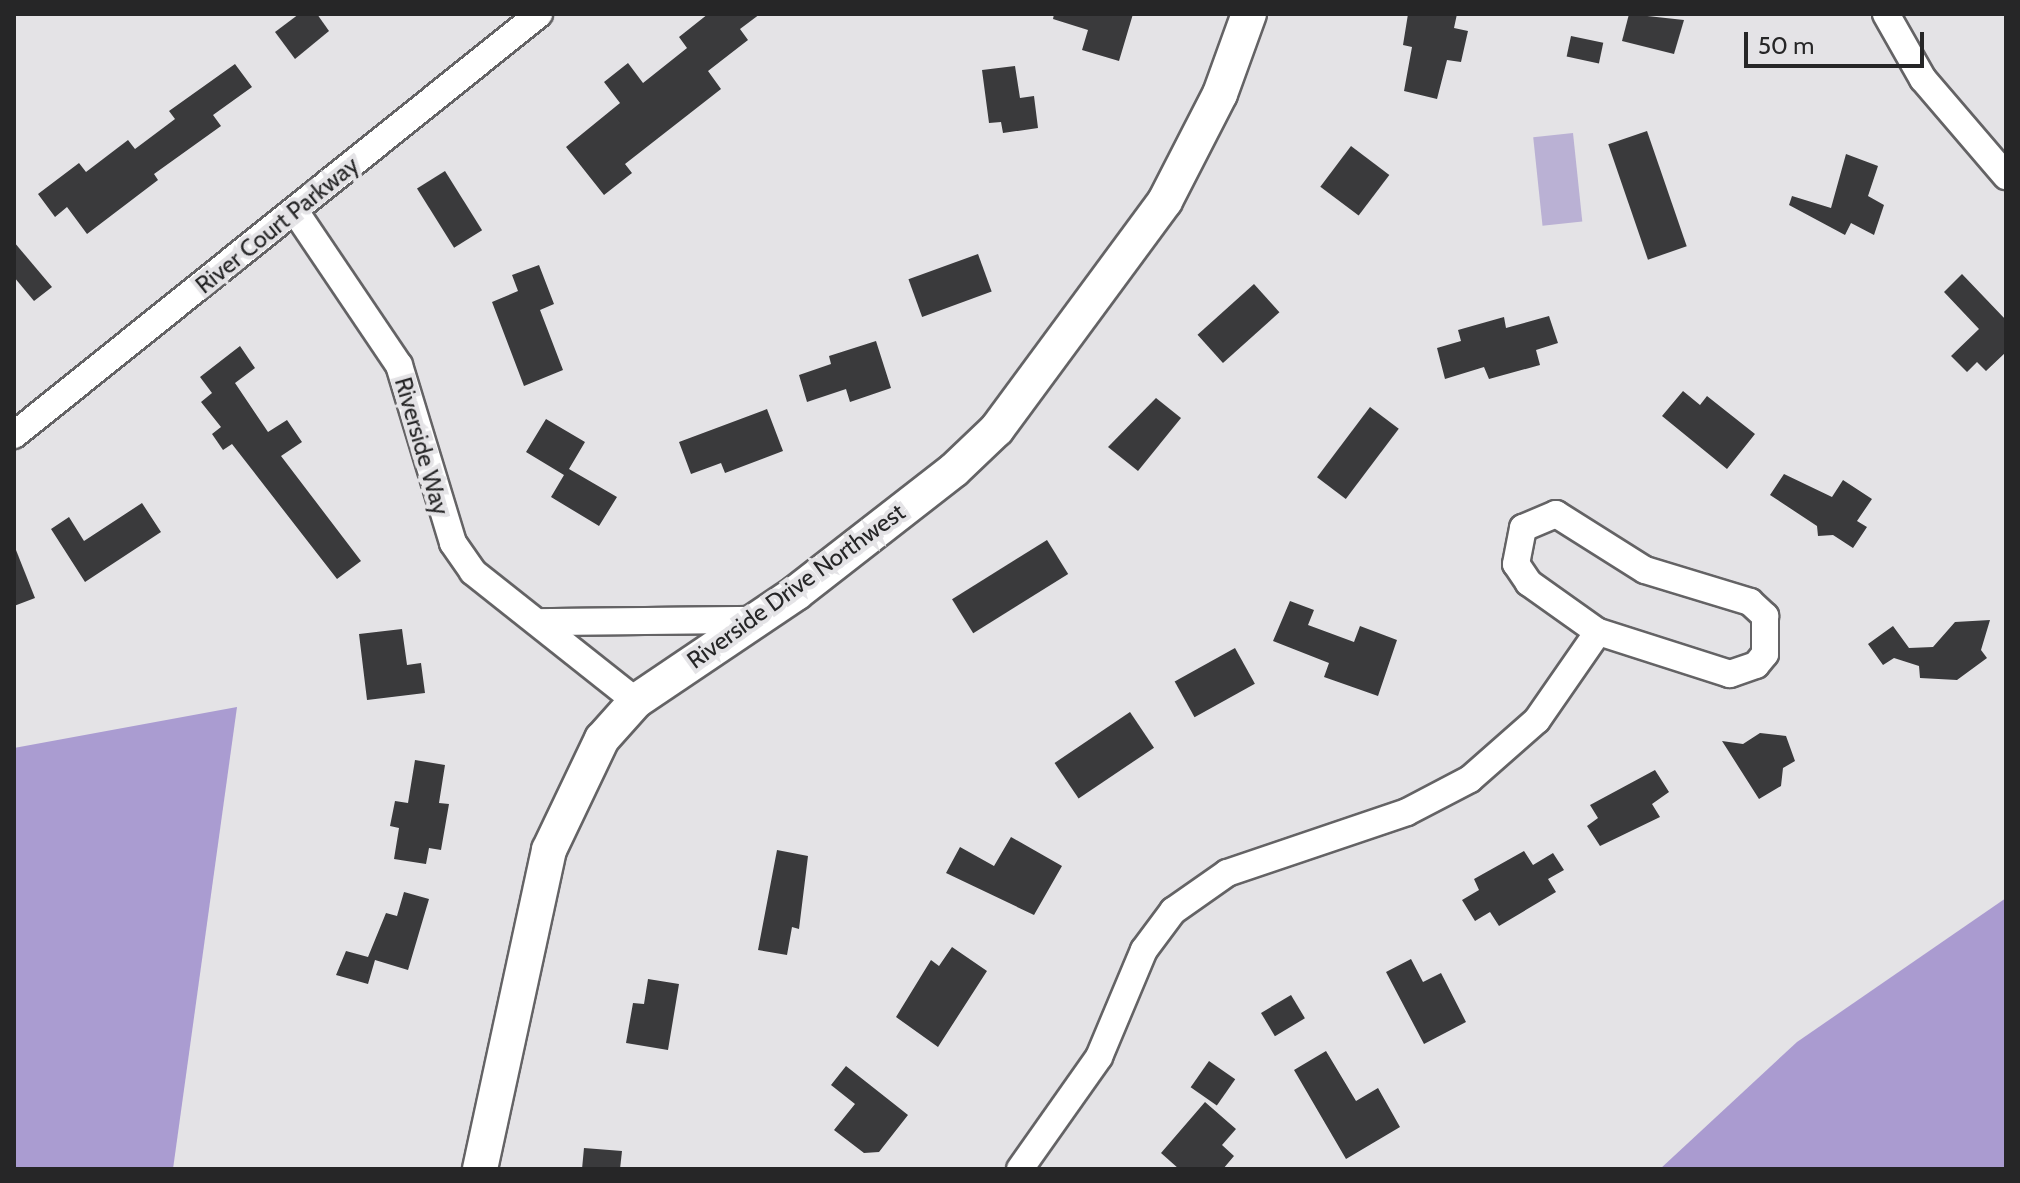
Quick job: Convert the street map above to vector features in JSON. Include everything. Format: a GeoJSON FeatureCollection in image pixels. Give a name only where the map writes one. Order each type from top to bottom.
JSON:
{"type":"FeatureCollection","features":[{"type":"Feature","properties":{"kind":"street","name":"River Court Parkway"},"geometry":{"type":"LineString","coordinates":[[14,435],[539,14]]}},
{"type":"Feature","properties":{"kind":"street","name":"Riverside Drive Northwest"},"geometry":{"type":"LineString","coordinates":[[480,1169],[549,850],[602,739],[636,701],[748,620],[796,593],[954,470],[1034,386],[1180,175],[1220,94],[1249,14]]}},
{"type":"Feature","properties":{"kind":"street"},"geometry":{"type":"LineString","coordinates":[[1886,14],[1923,79],[2006,176]]}},
{"type":"Feature","properties":{"kind":"street","name":"Riverside Way"},"geometry":{"type":"LineString","coordinates":[[295,211],[399,365],[453,543],[473,572],[542,622],[636,701]]}},
{"type":"Feature","properties":{"kind":"street"},"geometry":{"type":"LineString","coordinates":[[1537,517],[1571,519],[1645,570],[1750,602],[1765,616],[1770,637],[1756,665],[1730,674],[1598,632],[1529,583],[1516,564],[1515,545],[1537,517]]}},
{"type":"Feature","properties":{"kind":"street"},"geometry":{"type":"LineString","coordinates":[[542,622],[748,620]]}},
{"type":"Feature","properties":{"kind":"street"},"geometry":{"type":"LineString","coordinates":[[1020,1169],[1099,1057],[1144,950],[1173,911],[1227,873],[1407,812],[1470,779],[1537,720],[1598,632]]}},
{"type":"Feature","properties":{"kind":"shaded area"},"geometry":{"type":"Polygon","coordinates":[[[1573,133],[1582,222],[1543,226],[1533,137],[1573,133]]]}},
{"type":"Feature","properties":{"kind":"shaded area"},"geometry":{"type":"Polygon","coordinates":[[[237,707],[173,1169],[14,1169],[14,748],[237,707]]]}},
{"type":"Feature","properties":{"kind":"shaded area"},"geometry":{"type":"Polygon","coordinates":[[[2006,898],[2006,1169],[1660,1169],[1797,1042],[2006,898]]]}},
{"type":"Feature","properties":{"kind":"building"},"geometry":{"type":"Polygon","coordinates":[[[299,14],[317,14],[329,31],[295,59],[275,32],[299,14]]]}},
{"type":"Feature","properties":{"kind":"building"},"geometry":{"type":"Polygon","coordinates":[[[708,14],[760,14],[740,29],[748,40],[708,71],[721,89],[625,164],[632,173],[604,195],[566,147],[620,103],[604,82],[628,63],[643,83],[687,48],[679,37],[708,14]]]}},
{"type":"Feature","properties":{"kind":"building"},"geometry":{"type":"Polygon","coordinates":[[[1054,14],[1133,14],[1119,61],[1082,50],[1088,30],[1053,19],[1054,14]]]}},
{"type":"Feature","properties":{"kind":"building"},"geometry":{"type":"Polygon","coordinates":[[[1408,14],[1457,14],[1454,28],[1468,31],[1461,62],[1447,60],[1437,99],[1404,91],[1412,47],[1403,45],[1408,14]]]}},
{"type":"Feature","properties":{"kind":"building"},"geometry":{"type":"Polygon","coordinates":[[[1629,14],[1684,20],[1674,54],[1622,41],[1629,14]]]}},
{"type":"Feature","properties":{"kind":"building"},"geometry":{"type":"Polygon","coordinates":[[[1571,36],[1603,43],[1599,63],[1567,57],[1571,36]]]}},
{"type":"Feature","properties":{"kind":"building"},"geometry":{"type":"Polygon","coordinates":[[[235,64],[252,87],[213,115],[221,126],[154,174],[158,180],[87,234],[67,207],[55,217],[38,194],[79,163],[86,172],[128,140],[135,149],[175,119],[169,111],[235,64]]]}},
{"type":"Feature","properties":{"kind":"building"},"geometry":{"type":"Polygon","coordinates":[[[1015,66],[1020,98],[1034,96],[1038,128],[1003,133],[1001,122],[989,123],[982,70],[1015,66]]]}},
{"type":"Feature","properties":{"kind":"building"},"geometry":{"type":"Polygon","coordinates":[[[1647,131],[1687,246],[1648,260],[1608,144],[1647,131]]]}},
{"type":"Feature","properties":{"kind":"building"},"geometry":{"type":"Polygon","coordinates":[[[1351,146],[1389,175],[1359,216],[1320,187],[1351,146]]]}},
{"type":"Feature","properties":{"kind":"building"},"geometry":{"type":"Polygon","coordinates":[[[1846,154],[1878,166],[1868,196],[1884,205],[1874,235],[1851,223],[1845,235],[1789,205],[1792,196],[1831,208],[1846,154]]]}},
{"type":"Feature","properties":{"kind":"building"},"geometry":{"type":"Polygon","coordinates":[[[445,171],[482,230],[454,248],[417,188],[445,171]]]}},
{"type":"Feature","properties":{"kind":"building"},"geometry":{"type":"Polygon","coordinates":[[[14,242],[52,287],[34,301],[14,277],[14,242]]]}},
{"type":"Feature","properties":{"kind":"building"},"geometry":{"type":"Polygon","coordinates":[[[978,254],[992,292],[922,317],[908,279],[978,254]]]}},
{"type":"Feature","properties":{"kind":"building"},"geometry":{"type":"Polygon","coordinates":[[[539,265],[554,304],[540,310],[563,370],[524,386],[492,302],[518,291],[512,275],[539,265]]]}},
{"type":"Feature","properties":{"kind":"building"},"geometry":{"type":"Polygon","coordinates":[[[1962,274],[2006,320],[2006,352],[1986,371],[1977,362],[1967,372],[1951,356],[1979,329],[1944,292],[1962,274]]]}},
{"type":"Feature","properties":{"kind":"building"},"geometry":{"type":"Polygon","coordinates":[[[1254,284],[1279,312],[1223,363],[1198,335],[1254,284]]]}},
{"type":"Feature","properties":{"kind":"building"},"geometry":{"type":"Polygon","coordinates":[[[1549,316],[1558,343],[1536,350],[1540,365],[1489,379],[1484,367],[1445,379],[1437,348],[1461,341],[1458,330],[1504,317],[1506,328],[1549,316]]]}},
{"type":"Feature","properties":{"kind":"building"},"geometry":{"type":"Polygon","coordinates":[[[876,341],[891,388],[850,402],[846,389],[807,402],[799,375],[831,364],[829,356],[876,341]]]}},
{"type":"Feature","properties":{"kind":"building"},"geometry":{"type":"Polygon","coordinates":[[[240,346],[255,368],[235,383],[268,432],[287,420],[302,442],[281,456],[361,561],[337,579],[232,444],[223,450],[212,434],[221,427],[201,402],[212,393],[200,377],[240,346]]]}},
{"type":"Feature","properties":{"kind":"building"},"geometry":{"type":"Polygon","coordinates":[[[1683,391],[1700,405],[1707,396],[1755,434],[1727,469],[1662,416],[1683,391]]]}},
{"type":"Feature","properties":{"kind":"building"},"geometry":{"type":"Polygon","coordinates":[[[1156,398],[1181,418],[1138,471],[1108,447],[1156,398]]]}},
{"type":"Feature","properties":{"kind":"building"},"geometry":{"type":"Polygon","coordinates":[[[1370,407],[1399,429],[1346,499],[1317,477],[1370,407]]]}},
{"type":"Feature","properties":{"kind":"building"},"geometry":{"type":"Polygon","coordinates":[[[767,409],[783,451],[725,473],[721,463],[691,474],[679,442],[767,409]]]}},
{"type":"Feature","properties":{"kind":"building"},"geometry":{"type":"Polygon","coordinates":[[[546,419],[585,442],[569,469],[617,497],[599,526],[551,497],[564,475],[526,452],[546,419]]]}},
{"type":"Feature","properties":{"kind":"building"},"geometry":{"type":"Polygon","coordinates":[[[1784,474],[1832,497],[1843,480],[1872,499],[1857,521],[1867,527],[1853,548],[1833,535],[1818,536],[1817,526],[1770,495],[1784,474]]]}},
{"type":"Feature","properties":{"kind":"building"},"geometry":{"type":"Polygon","coordinates":[[[142,503],[161,532],[85,582],[51,529],[69,517],[84,541],[142,503]]]}},
{"type":"Feature","properties":{"kind":"building"},"geometry":{"type":"Polygon","coordinates":[[[1047,540],[1068,574],[973,633],[952,599],[1047,540]]]}},
{"type":"Feature","properties":{"kind":"building"},"geometry":{"type":"Polygon","coordinates":[[[14,545],[35,598],[14,606],[14,545]]]}},
{"type":"Feature","properties":{"kind":"building"},"geometry":{"type":"Polygon","coordinates":[[[1290,601],[1314,610],[1308,625],[1354,642],[1360,626],[1397,640],[1378,696],[1324,677],[1329,663],[1273,641],[1290,601]]]}},
{"type":"Feature","properties":{"kind":"building"},"geometry":{"type":"Polygon","coordinates":[[[1990,620],[1981,650],[1987,658],[1957,680],[1920,678],[1919,666],[1894,658],[1883,665],[1868,644],[1893,626],[1909,648],[1933,647],[1955,622],[1990,620]]]}},
{"type":"Feature","properties":{"kind":"building"},"geometry":{"type":"Polygon","coordinates":[[[402,629],[407,665],[421,663],[425,693],[367,700],[359,634],[402,629]]]}},
{"type":"Feature","properties":{"kind":"building"},"geometry":{"type":"Polygon","coordinates":[[[1235,648],[1255,684],[1195,717],[1175,681],[1235,648]]]}},
{"type":"Feature","properties":{"kind":"building"},"geometry":{"type":"Polygon","coordinates":[[[1130,712],[1154,748],[1079,799],[1055,763],[1130,712]]]}},
{"type":"Feature","properties":{"kind":"building"},"geometry":{"type":"Polygon","coordinates":[[[1760,733],[1786,736],[1795,761],[1783,768],[1781,786],[1759,799],[1722,741],[1743,744],[1760,733]]]}},
{"type":"Feature","properties":{"kind":"building"},"geometry":{"type":"Polygon","coordinates":[[[415,760],[445,765],[439,803],[449,804],[441,850],[429,848],[426,864],[394,859],[399,828],[390,826],[395,801],[408,803],[415,760]]]}},
{"type":"Feature","properties":{"kind":"building"},"geometry":{"type":"Polygon","coordinates":[[[1655,770],[1669,792],[1652,804],[1660,817],[1600,846],[1587,826],[1598,818],[1590,805],[1655,770]]]}},
{"type":"Feature","properties":{"kind":"building"},"geometry":{"type":"Polygon","coordinates":[[[1011,837],[1062,866],[1034,915],[946,873],[960,847],[994,866],[1011,837]]]}},
{"type":"Feature","properties":{"kind":"building"},"geometry":{"type":"Polygon","coordinates":[[[777,850],[808,856],[799,929],[792,927],[787,955],[758,950],[777,850]]]}},
{"type":"Feature","properties":{"kind":"building"},"geometry":{"type":"Polygon","coordinates":[[[1524,851],[1533,865],[1553,853],[1564,870],[1548,879],[1556,892],[1499,926],[1490,912],[1475,921],[1462,900],[1479,890],[1474,879],[1524,851]]]}},
{"type":"Feature","properties":{"kind":"building"},"geometry":{"type":"Polygon","coordinates":[[[404,892],[429,899],[408,970],[375,960],[368,984],[336,975],[346,951],[368,957],[386,913],[397,916],[404,892]]]}},
{"type":"Feature","properties":{"kind":"building"},"geometry":{"type":"Polygon","coordinates":[[[952,947],[987,971],[938,1047],[896,1017],[931,960],[939,966],[952,947]]]}},
{"type":"Feature","properties":{"kind":"building"},"geometry":{"type":"Polygon","coordinates":[[[1411,959],[1423,982],[1441,973],[1466,1022],[1424,1044],[1386,972],[1411,959]]]}},
{"type":"Feature","properties":{"kind":"building"},"geometry":{"type":"Polygon","coordinates":[[[648,979],[679,984],[668,1050],[626,1043],[633,1003],[644,1004],[648,979]]]}},
{"type":"Feature","properties":{"kind":"building"},"geometry":{"type":"Polygon","coordinates":[[[1291,995],[1305,1018],[1275,1036],[1261,1013],[1291,995]]]}},
{"type":"Feature","properties":{"kind":"building"},"geometry":{"type":"Polygon","coordinates":[[[1326,1051],[1356,1101],[1378,1088],[1400,1127],[1346,1159],[1294,1070],[1326,1051]]]}},
{"type":"Feature","properties":{"kind":"building"},"geometry":{"type":"Polygon","coordinates":[[[1209,1061],[1235,1079],[1217,1106],[1191,1087],[1209,1061]]]}},
{"type":"Feature","properties":{"kind":"building"},"geometry":{"type":"Polygon","coordinates":[[[846,1066],[908,1115],[879,1152],[864,1153],[834,1130],[855,1104],[831,1085],[846,1066]]]}},
{"type":"Feature","properties":{"kind":"building"},"geometry":{"type":"Polygon","coordinates":[[[1205,1102],[1236,1129],[1222,1145],[1234,1156],[1223,1169],[1179,1169],[1161,1153],[1205,1102]]]}},
{"type":"Feature","properties":{"kind":"building"},"geometry":{"type":"Polygon","coordinates":[[[584,1148],[622,1151],[620,1169],[582,1169],[584,1148]]]}}]}
